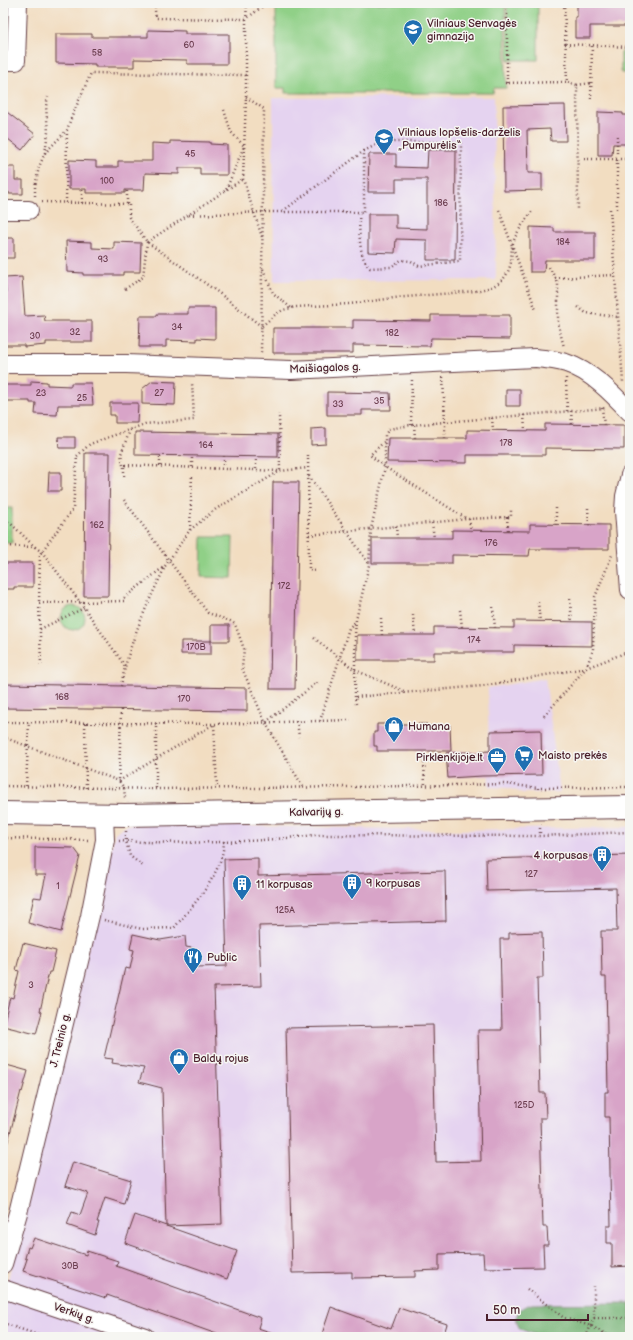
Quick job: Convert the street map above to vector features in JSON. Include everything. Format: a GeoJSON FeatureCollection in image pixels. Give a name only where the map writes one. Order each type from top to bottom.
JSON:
{"type":"FeatureCollection","features":[{"type":"Feature","properties":{"kind":"main road","name":"Kalvarijų g."},"geometry":{"type":"LineString","coordinates":[[3,813],[104,815],[630,807]]}},
{"type":"Feature","properties":{"kind":"street"},"geometry":{"type":"LineString","coordinates":[[10,61],[18,3]]}},
{"type":"Feature","properties":{"kind":"street"},"geometry":{"type":"LineString","coordinates":[[3,210],[29,210]]}},
{"type":"Feature","properties":{"kind":"street","name":"Maišiagalos g."},"geometry":{"type":"LineString","coordinates":[[3,364],[126,364],[291,370],[535,358],[566,363],[579,369],[594,379],[627,409]]}},
{"type":"Feature","properties":{"kind":"street"},"geometry":{"type":"LineString","coordinates":[[630,475],[625,496],[624,511],[630,590]]}},
{"type":"Feature","properties":{"kind":"street","name":"J. Treinio g."},"geometry":{"type":"LineString","coordinates":[[3,1264],[18,1213],[90,916],[105,840],[104,815]]}},
{"type":"Feature","properties":{"kind":"street","name":"Verkių g."},"geometry":{"type":"LineString","coordinates":[[3,1289],[145,1337]]}},
{"type":"Feature","properties":{"kind":"path"},"geometry":{"type":"LineString","coordinates":[[154,3],[156,18],[246,19],[267,3]]}},
{"type":"Feature","properties":{"kind":"path"},"geometry":{"type":"LineString","coordinates":[[247,3],[244,179],[262,240]]}},
{"type":"Feature","properties":{"kind":"path"},"geometry":{"type":"LineString","coordinates":[[507,3],[506,84],[567,82],[577,85],[591,83]]}},
{"type":"Feature","properties":{"kind":"path"},"geometry":{"type":"LineString","coordinates":[[564,3],[567,82]]}},
{"type":"Feature","properties":{"kind":"path"},"geometry":{"type":"LineString","coordinates":[[565,44],[592,44],[630,47]]}},
{"type":"Feature","properties":{"kind":"path"},"geometry":{"type":"LineString","coordinates":[[591,99],[592,44]]}},
{"type":"Feature","properties":{"kind":"path"},"geometry":{"type":"LineString","coordinates":[[66,203],[67,130],[91,73],[246,75]]}},
{"type":"Feature","properties":{"kind":"path"},"geometry":{"type":"LineString","coordinates":[[577,85],[578,210]]}},
{"type":"Feature","properties":{"kind":"path"},"geometry":{"type":"LineString","coordinates":[[48,97],[46,106],[48,132],[45,153],[39,167],[35,186],[36,202],[127,204]]}},
{"type":"Feature","properties":{"kind":"path"},"geometry":{"type":"LineString","coordinates":[[246,97],[264,109],[261,369]]}},
{"type":"Feature","properties":{"kind":"path"},"geometry":{"type":"LineString","coordinates":[[224,110],[231,132],[244,146]]}},
{"type":"Feature","properties":{"kind":"path"},"geometry":{"type":"LineString","coordinates":[[45,153],[67,130]]}},
{"type":"Feature","properties":{"kind":"path"},"geometry":{"type":"LineString","coordinates":[[617,209],[618,134]]}},
{"type":"Feature","properties":{"kind":"path"},"geometry":{"type":"LineString","coordinates":[[282,212],[364,151],[382,142],[461,142],[460,261],[419,266],[411,261],[402,260],[391,267],[370,268],[365,263],[361,254],[359,212]]}},
{"type":"Feature","properties":{"kind":"path"},"geometry":{"type":"LineString","coordinates":[[225,190],[244,146]]}},
{"type":"Feature","properties":{"kind":"path"},"geometry":{"type":"LineString","coordinates":[[189,215],[254,212],[364,212],[364,151]]}},
{"type":"Feature","properties":{"kind":"path"},"geometry":{"type":"LineString","coordinates":[[584,160],[630,159]]}},
{"type":"Feature","properties":{"kind":"path"},"geometry":{"type":"LineString","coordinates":[[147,242],[244,179]]}},
{"type":"Feature","properties":{"kind":"path"},"geometry":{"type":"LineString","coordinates":[[82,189],[82,203]]}},
{"type":"Feature","properties":{"kind":"path"},"geometry":{"type":"LineString","coordinates":[[127,190],[129,217],[147,242],[262,326]]}},
{"type":"Feature","properties":{"kind":"path"},"geometry":{"type":"LineString","coordinates":[[356,704],[354,635],[369,564],[371,529],[385,467],[384,435],[389,429],[413,425],[602,408],[627,409],[617,317],[610,209]]}},
{"type":"Feature","properties":{"kind":"path"},"geometry":{"type":"LineString","coordinates":[[499,210],[536,310]]}},
{"type":"Feature","properties":{"kind":"path"},"geometry":{"type":"LineString","coordinates":[[262,326],[276,314],[291,308],[350,304],[487,289],[500,283],[504,278],[510,266],[512,247],[519,229],[533,210]]}},
{"type":"Feature","properties":{"kind":"path"},"geometry":{"type":"LineString","coordinates":[[125,289],[143,277],[147,242]]}},
{"type":"Feature","properties":{"kind":"path"},"geometry":{"type":"LineString","coordinates":[[262,267],[273,293],[291,308]]}},
{"type":"Feature","properties":{"kind":"path"},"geometry":{"type":"LineString","coordinates":[[549,267],[558,283],[558,294]]}},
{"type":"Feature","properties":{"kind":"path"},"geometry":{"type":"LineString","coordinates":[[555,278],[614,276]]}},
{"type":"Feature","properties":{"kind":"path"},"geometry":{"type":"LineString","coordinates":[[578,307],[586,313],[617,317]]}},
{"type":"Feature","properties":{"kind":"path"},"geometry":{"type":"LineString","coordinates":[[443,363],[445,438]]}},
{"type":"Feature","properties":{"kind":"path"},"geometry":{"type":"LineString","coordinates":[[412,365],[413,425],[415,438]]}},
{"type":"Feature","properties":{"kind":"path"},"geometry":{"type":"LineString","coordinates":[[40,665],[40,554],[72,509],[77,456],[90,444],[145,424],[194,420],[191,366]]}},
{"type":"Feature","properties":{"kind":"path"},"geometry":{"type":"LineString","coordinates":[[602,408],[604,425]]}},
{"type":"Feature","properties":{"kind":"path"},"geometry":{"type":"LineString","coordinates":[[571,411],[572,424]]}},
{"type":"Feature","properties":{"kind":"path"},"geometry":{"type":"LineString","coordinates":[[280,414],[280,471]]}},
{"type":"Feature","properties":{"kind":"path"},"geometry":{"type":"LineString","coordinates":[[524,415],[525,430]]}},
{"type":"Feature","properties":{"kind":"path"},"geometry":{"type":"LineString","coordinates":[[492,418],[492,430]]}},
{"type":"Feature","properties":{"kind":"path"},"geometry":{"type":"LineString","coordinates":[[124,476],[124,465],[121,454],[130,430]]}},
{"type":"Feature","properties":{"kind":"path"},"geometry":{"type":"LineString","coordinates":[[385,442],[370,455],[385,467],[468,519],[470,531]]}},
{"type":"Feature","properties":{"kind":"path"},"geometry":{"type":"LineString","coordinates":[[308,455],[309,570],[315,571]]}},
{"type":"Feature","properties":{"kind":"path"},"geometry":{"type":"LineString","coordinates":[[160,456],[160,466]]}},
{"type":"Feature","properties":{"kind":"path"},"geometry":{"type":"LineString","coordinates":[[192,456],[192,467]]}},
{"type":"Feature","properties":{"kind":"path"},"geometry":{"type":"LineString","coordinates":[[224,456],[224,468]]}},
{"type":"Feature","properties":{"kind":"path"},"geometry":{"type":"LineString","coordinates":[[256,457],[256,469]]}},
{"type":"Feature","properties":{"kind":"path"},"geometry":{"type":"LineString","coordinates":[[124,465],[280,471],[308,468]]}},
{"type":"Feature","properties":{"kind":"path"},"geometry":{"type":"LineString","coordinates":[[39,602],[124,600],[165,566],[190,530],[216,509],[280,471]]}},
{"type":"Feature","properties":{"kind":"path"},"geometry":{"type":"LineString","coordinates":[[190,530],[192,474]]}},
{"type":"Feature","properties":{"kind":"path"},"geometry":{"type":"LineString","coordinates":[[308,475],[369,564]]}},
{"type":"Feature","properties":{"kind":"path"},"geometry":{"type":"LineString","coordinates":[[124,500],[208,613],[236,624],[244,649],[242,668],[265,722],[303,788]]}},
{"type":"Feature","properties":{"kind":"path"},"geometry":{"type":"LineString","coordinates":[[556,508],[556,525]]}},
{"type":"Feature","properties":{"kind":"path"},"geometry":{"type":"LineString","coordinates":[[588,508],[589,525]]}},
{"type":"Feature","properties":{"kind":"path"},"geometry":{"type":"LineString","coordinates":[[309,535],[468,519],[511,517],[510,510]]}},
{"type":"Feature","properties":{"kind":"path"},"geometry":{"type":"LineString","coordinates":[[3,516],[42,552],[80,602],[124,666]]}},
{"type":"Feature","properties":{"kind":"path"},"geometry":{"type":"LineString","coordinates":[[507,517],[508,531]]}},
{"type":"Feature","properties":{"kind":"path"},"geometry":{"type":"LineString","coordinates":[[432,523],[434,538]]}},
{"type":"Feature","properties":{"kind":"path"},"geometry":{"type":"LineString","coordinates":[[396,526],[397,538]]}},
{"type":"Feature","properties":{"kind":"path"},"geometry":{"type":"LineString","coordinates":[[3,546],[35,547]]}},
{"type":"Feature","properties":{"kind":"path"},"geometry":{"type":"LineString","coordinates":[[544,716],[586,668],[593,650],[595,597],[614,549]]}},
{"type":"Feature","properties":{"kind":"path"},"geometry":{"type":"LineString","coordinates":[[121,686],[124,666],[141,616],[165,566]]}},
{"type":"Feature","properties":{"kind":"path"},"geometry":{"type":"LineString","coordinates":[[570,599],[572,622]]}},
{"type":"Feature","properties":{"kind":"path"},"geometry":{"type":"LineString","coordinates":[[538,602],[540,622]]}},
{"type":"Feature","properties":{"kind":"path"},"geometry":{"type":"LineString","coordinates":[[493,607],[495,628]]}},
{"type":"Feature","properties":{"kind":"path"},"geometry":{"type":"LineString","coordinates":[[40,629],[84,608]]}},
{"type":"Feature","properties":{"kind":"path"},"geometry":{"type":"LineString","coordinates":[[460,610],[462,627]]}},
{"type":"Feature","properties":{"kind":"path"},"geometry":{"type":"LineString","coordinates":[[413,615],[415,635]]}},
{"type":"Feature","properties":{"kind":"path"},"geometry":{"type":"LineString","coordinates":[[381,618],[382,635]]}},
{"type":"Feature","properties":{"kind":"path"},"geometry":{"type":"LineString","coordinates":[[320,721],[349,628],[356,620]]}},
{"type":"Feature","properties":{"kind":"path"},"geometry":{"type":"LineString","coordinates":[[314,638],[355,670],[406,693]]}},
{"type":"Feature","properties":{"kind":"path"},"geometry":{"type":"LineString","coordinates":[[355,697],[482,686],[586,668],[630,651]]}},
{"type":"Feature","properties":{"kind":"path"},"geometry":{"type":"LineString","coordinates":[[265,722],[318,682]]}},
{"type":"Feature","properties":{"kind":"path"},"geometry":{"type":"LineString","coordinates":[[119,781],[121,710]]}},
{"type":"Feature","properties":{"kind":"path"},"geometry":{"type":"LineString","coordinates":[[3,722],[214,724],[351,720]]}},
{"type":"Feature","properties":{"kind":"path"},"geometry":{"type":"LineString","coordinates":[[297,721],[299,737]]}},
{"type":"Feature","properties":{"kind":"path"},"geometry":{"type":"LineString","coordinates":[[26,786],[28,722]]}},
{"type":"Feature","properties":{"kind":"path"},"geometry":{"type":"LineString","coordinates":[[85,723],[87,769],[86,788]]}},
{"type":"Feature","properties":{"kind":"path"},"geometry":{"type":"LineString","coordinates":[[156,723],[156,789]]}},
{"type":"Feature","properties":{"kind":"path"},"geometry":{"type":"LineString","coordinates":[[119,781],[214,724]]}},
{"type":"Feature","properties":{"kind":"path"},"geometry":{"type":"LineString","coordinates":[[214,724],[218,788]]}},
{"type":"Feature","properties":{"kind":"path"},"geometry":{"type":"LineString","coordinates":[[3,737],[119,781],[124,788]]}},
{"type":"Feature","properties":{"kind":"path"},"geometry":{"type":"LineString","coordinates":[[424,759],[424,786]]}},
{"type":"Feature","properties":{"kind":"path"},"geometry":{"type":"LineString","coordinates":[[3,786],[156,789],[506,784],[538,788]]}},
{"type":"Feature","properties":{"kind":"path"},"geometry":{"type":"LineString","coordinates":[[559,787],[630,787]]}},
{"type":"Feature","properties":{"kind":"path"},"geometry":{"type":"LineString","coordinates":[[3,838],[126,841],[224,841],[288,838],[314,835],[540,836],[630,832]]}},
{"type":"Feature","properties":{"kind":"path"},"geometry":{"type":"LineString","coordinates":[[126,841],[130,856],[144,867]]}},
{"type":"Feature","properties":{"kind":"path"},"geometry":{"type":"LineString","coordinates":[[115,923],[142,928],[174,928],[197,901],[217,870],[223,852],[224,841]]}},
{"type":"Feature","properties":{"kind":"path"},"geometry":{"type":"LineString","coordinates":[[586,1337],[594,1318],[594,1286]]}},
{"type":"Feature","properties":{"kind":"path"},"geometry":{"type":"LineString","coordinates":[[527,1289],[564,1318],[590,1326],[612,1337]]}},
{"type":"Feature","properties":{"kind":"path"},"geometry":{"type":"LineString","coordinates":[[594,1318],[630,1318]]}},
{"type":"Feature","properties":{"kind":"path"},"geometry":{"type":"LineString","coordinates":[[3,1323],[44,1337]]}},
{"type":"Feature","properties":{"kind":"shaded area","name":"Vilniaus lopšelis-darželis „Pumpurėlis“"},"geometry":{"type":"Polygon","coordinates":[[[494,97],[496,280],[274,281],[273,98],[494,97]]]}},
{"type":"Feature","properties":{"kind":"shaded area"},"geometry":{"type":"Polygon","coordinates":[[[545,678],[560,792],[523,793],[508,788],[489,787],[488,688],[545,678]]]}},
{"type":"Feature","properties":{"kind":"shaded area"},"geometry":{"type":"Polygon","coordinates":[[[127,825],[458,830],[630,827],[630,1337],[3,1337],[3,1298],[21,1231],[115,833],[127,825]]]}},
{"type":"Feature","properties":{"kind":"green space","name":"Vilniaus Senvagės gimnazija"},"geometry":{"type":"Polygon","coordinates":[[[276,3],[505,3],[506,88],[494,88],[493,93],[285,93],[285,88],[276,88],[276,3]]]}},
{"type":"Feature","properties":{"kind":"green space"},"geometry":{"type":"Polygon","coordinates":[[[507,3],[538,3],[538,60],[508,60],[507,3]]]}},
{"type":"Feature","properties":{"kind":"green space"},"geometry":{"type":"Polygon","coordinates":[[[621,52],[630,52],[630,73],[621,73],[621,52]]]}},
{"type":"Feature","properties":{"kind":"green space"},"geometry":{"type":"Polygon","coordinates":[[[3,508],[12,508],[12,543],[3,543],[3,508]]]}},
{"type":"Feature","properties":{"kind":"green space"},"geometry":{"type":"Polygon","coordinates":[[[202,537],[233,537],[232,578],[201,577],[202,537]]]}},
{"type":"Feature","properties":{"kind":"green space"},"geometry":{"type":"Polygon","coordinates":[[[73,606],[81,610],[85,618],[81,626],[73,630],[65,626],[61,618],[65,610],[73,606]]]}},
{"type":"Feature","properties":{"kind":"green space"},"geometry":{"type":"Polygon","coordinates":[[[630,1303],[630,1337],[542,1337],[520,1329],[517,1320],[518,1312],[527,1305],[532,1304],[630,1303]]]}},
{"type":"Feature","properties":{"kind":"building"},"geometry":{"type":"Polygon","coordinates":[[[577,3],[630,3],[630,26],[590,26],[590,38],[575,38],[577,3]]]}},
{"type":"Feature","properties":{"kind":"building"},"geometry":{"type":"Polygon","coordinates":[[[148,30],[185,31],[185,34],[229,34],[227,64],[187,64],[187,60],[134,59],[134,67],[95,67],[95,64],[56,63],[56,34],[92,34],[92,37],[148,37],[148,30]]]}},
{"type":"Feature","properties":{"kind":"building"},"geometry":{"type":"Polygon","coordinates":[[[565,105],[566,141],[551,141],[550,129],[527,130],[528,173],[542,173],[542,190],[504,191],[503,106],[565,105]]]}},
{"type":"Feature","properties":{"kind":"building"},"geometry":{"type":"Polygon","coordinates":[[[3,109],[35,134],[22,150],[3,135],[3,109]]]}},
{"type":"Feature","properties":{"kind":"building"},"geometry":{"type":"Polygon","coordinates":[[[598,112],[623,113],[623,115],[630,115],[630,144],[613,144],[612,155],[598,155],[598,112]]]}},
{"type":"Feature","properties":{"kind":"building"},"geometry":{"type":"Polygon","coordinates":[[[170,141],[210,142],[210,144],[227,145],[227,175],[200,175],[200,168],[179,168],[179,174],[145,173],[144,190],[125,190],[125,193],[86,193],[86,189],[69,189],[69,160],[96,161],[96,167],[118,167],[118,161],[152,161],[152,143],[170,144],[170,141]]]}},
{"type":"Feature","properties":{"kind":"building"},"geometry":{"type":"Polygon","coordinates":[[[428,150],[456,150],[455,260],[427,260],[427,240],[396,239],[395,253],[368,252],[368,214],[396,214],[396,228],[427,229],[427,179],[396,179],[396,192],[368,192],[369,154],[396,154],[396,167],[427,168],[428,150]]]}},
{"type":"Feature","properties":{"kind":"building"},"geometry":{"type":"Polygon","coordinates":[[[3,167],[15,167],[15,180],[23,180],[23,194],[9,194],[9,192],[3,192],[3,167]]]}},
{"type":"Feature","properties":{"kind":"building"},"geometry":{"type":"Polygon","coordinates":[[[530,227],[554,228],[554,232],[595,232],[595,260],[545,260],[544,272],[530,272],[530,227]]]}},
{"type":"Feature","properties":{"kind":"building"},"geometry":{"type":"Polygon","coordinates":[[[3,238],[14,238],[14,258],[3,258],[3,238]]]}},
{"type":"Feature","properties":{"kind":"building"},"geometry":{"type":"Polygon","coordinates":[[[66,241],[92,242],[92,248],[114,249],[114,242],[141,243],[140,272],[123,272],[123,275],[83,275],[83,273],[67,272],[66,241]]]}},
{"type":"Feature","properties":{"kind":"building"},"geometry":{"type":"Polygon","coordinates":[[[22,277],[25,316],[44,315],[45,321],[92,321],[92,342],[46,342],[46,345],[24,347],[24,345],[3,345],[3,293],[6,293],[5,278],[22,277]]]}},
{"type":"Feature","properties":{"kind":"building"},"geometry":{"type":"Polygon","coordinates":[[[188,308],[215,308],[215,339],[197,338],[197,341],[166,340],[166,347],[139,347],[140,316],[157,316],[157,314],[188,314],[188,308]]]}},
{"type":"Feature","properties":{"kind":"building"},"geometry":{"type":"Polygon","coordinates":[[[431,315],[510,315],[510,339],[431,338],[430,346],[353,345],[353,353],[273,353],[273,328],[353,328],[353,320],[431,321],[431,315]]]}},
{"type":"Feature","properties":{"kind":"building"},"geometry":{"type":"Polygon","coordinates":[[[31,381],[47,382],[47,385],[71,386],[71,383],[91,383],[93,405],[58,405],[57,415],[35,414],[36,403],[30,403],[30,401],[3,401],[3,385],[31,385],[31,381]]]}},
{"type":"Feature","properties":{"kind":"building"},"geometry":{"type":"Polygon","coordinates":[[[152,381],[176,382],[175,405],[142,404],[142,389],[152,381]]]}},
{"type":"Feature","properties":{"kind":"building"},"geometry":{"type":"Polygon","coordinates":[[[506,389],[520,389],[520,406],[506,406],[506,389]]]}},
{"type":"Feature","properties":{"kind":"building"},"geometry":{"type":"Polygon","coordinates":[[[327,392],[390,393],[391,410],[362,410],[362,415],[327,415],[327,392]]]}},
{"type":"Feature","properties":{"kind":"building"},"geometry":{"type":"Polygon","coordinates":[[[110,403],[138,403],[137,423],[115,423],[115,415],[110,415],[110,403]]]}},
{"type":"Feature","properties":{"kind":"building"},"geometry":{"type":"Polygon","coordinates":[[[545,424],[624,425],[624,449],[545,448],[545,455],[467,455],[467,463],[387,462],[388,438],[467,438],[467,430],[545,431],[545,424]]]}},
{"type":"Feature","properties":{"kind":"building"},"geometry":{"type":"Polygon","coordinates":[[[326,428],[326,444],[311,445],[311,429],[326,428]]]}},
{"type":"Feature","properties":{"kind":"building"},"geometry":{"type":"Polygon","coordinates":[[[135,432],[278,434],[278,457],[135,455],[135,432]]]}},
{"type":"Feature","properties":{"kind":"building"},"geometry":{"type":"Polygon","coordinates":[[[58,437],[75,437],[75,448],[59,448],[58,437]]]}},
{"type":"Feature","properties":{"kind":"building"},"geometry":{"type":"Polygon","coordinates":[[[85,453],[110,453],[108,596],[84,596],[85,453]]]}},
{"type":"Feature","properties":{"kind":"building"},"geometry":{"type":"Polygon","coordinates":[[[49,472],[61,472],[61,491],[48,491],[49,472]]]}},
{"type":"Feature","properties":{"kind":"building"},"geometry":{"type":"Polygon","coordinates":[[[273,482],[299,482],[295,689],[270,689],[273,482]]]}},
{"type":"Feature","properties":{"kind":"building"},"geometry":{"type":"Polygon","coordinates":[[[530,524],[609,525],[609,549],[530,549],[529,556],[452,555],[452,563],[372,563],[372,538],[452,538],[452,530],[530,531],[530,524]]]}},
{"type":"Feature","properties":{"kind":"building"},"geometry":{"type":"Polygon","coordinates":[[[3,563],[33,563],[33,587],[14,587],[14,589],[3,589],[3,563]]]}},
{"type":"Feature","properties":{"kind":"building"},"geometry":{"type":"Polygon","coordinates":[[[514,621],[592,622],[592,646],[514,645],[514,652],[434,652],[434,660],[357,660],[357,635],[434,635],[434,627],[514,628],[514,621]]]}},
{"type":"Feature","properties":{"kind":"building"},"geometry":{"type":"Polygon","coordinates":[[[211,625],[229,625],[229,641],[211,641],[211,625]]]}},
{"type":"Feature","properties":{"kind":"building"},"geometry":{"type":"Polygon","coordinates":[[[181,641],[211,641],[211,654],[181,654],[181,641]]]}},
{"type":"Feature","properties":{"kind":"building"},"geometry":{"type":"Polygon","coordinates":[[[3,684],[247,688],[247,711],[3,708],[3,684]]]}},
{"type":"Feature","properties":{"kind":"building"},"geometry":{"type":"Polygon","coordinates":[[[377,724],[427,724],[427,726],[450,725],[451,751],[377,751],[377,746],[374,746],[374,732],[377,732],[377,724]]]}},
{"type":"Feature","properties":{"kind":"building"},"geometry":{"type":"Polygon","coordinates":[[[541,730],[542,775],[448,778],[446,753],[490,751],[490,731],[541,730]]]}},
{"type":"Feature","properties":{"kind":"building"},"geometry":{"type":"Polygon","coordinates":[[[35,847],[74,848],[80,856],[61,932],[28,923],[34,897],[41,898],[46,875],[35,875],[35,847]]]}},
{"type":"Feature","properties":{"kind":"building"},"geometry":{"type":"Polygon","coordinates":[[[630,855],[630,888],[628,888],[630,930],[630,1266],[612,1267],[612,1243],[607,1243],[607,1226],[611,1226],[609,1117],[605,1117],[605,1092],[608,1092],[606,977],[602,977],[601,931],[617,931],[616,888],[487,891],[486,859],[630,855]]]}},
{"type":"Feature","properties":{"kind":"building","name":"Baldų rojus"},"geometry":{"type":"Polygon","coordinates":[[[258,858],[258,876],[445,871],[446,921],[259,926],[261,986],[214,987],[222,1224],[166,1226],[162,1088],[139,1082],[144,1068],[112,1063],[113,1059],[104,1058],[125,968],[130,969],[134,950],[130,949],[133,934],[160,940],[185,936],[186,947],[197,949],[197,967],[227,966],[224,859],[258,858]]]}},
{"type":"Feature","properties":{"kind":"building"},"geometry":{"type":"Polygon","coordinates":[[[542,932],[543,978],[537,978],[540,1093],[545,1093],[546,1118],[540,1118],[543,1227],[547,1227],[548,1245],[543,1245],[544,1267],[484,1268],[483,1253],[439,1254],[439,1270],[415,1271],[415,1277],[352,1278],[352,1272],[292,1273],[286,1028],[433,1025],[436,1162],[481,1161],[478,1030],[502,1030],[500,939],[509,939],[509,933],[542,932]]]}},
{"type":"Feature","properties":{"kind":"building"},"geometry":{"type":"Polygon","coordinates":[[[23,943],[56,951],[51,972],[49,972],[40,1011],[42,1012],[36,1034],[3,1026],[10,997],[13,998],[19,971],[16,970],[23,943]]]}},
{"type":"Feature","properties":{"kind":"building"},"geometry":{"type":"Polygon","coordinates":[[[3,1064],[28,1071],[22,1092],[21,1091],[7,1145],[3,1145],[3,1064]]]}},
{"type":"Feature","properties":{"kind":"building"},"geometry":{"type":"Polygon","coordinates":[[[73,1162],[131,1180],[124,1204],[105,1198],[97,1222],[99,1222],[95,1235],[67,1225],[72,1212],[80,1215],[88,1193],[65,1186],[73,1162]]]}},
{"type":"Feature","properties":{"kind":"building"},"geometry":{"type":"Polygon","coordinates":[[[135,1215],[237,1251],[227,1279],[125,1243],[135,1215]]]}},
{"type":"Feature","properties":{"kind":"building"},"geometry":{"type":"Polygon","coordinates":[[[34,1238],[86,1255],[87,1251],[118,1261],[116,1266],[261,1318],[258,1328],[279,1335],[279,1337],[225,1337],[107,1295],[106,1298],[23,1271],[27,1259],[25,1258],[28,1247],[30,1248],[34,1238]]]}},
{"type":"Feature","properties":{"kind":"building"},"geometry":{"type":"Polygon","coordinates":[[[331,1307],[391,1329],[399,1308],[447,1324],[443,1337],[321,1337],[331,1307]]]}},
{"type":"Feature","properties":{"kind":"place","name":"Vilniaus Senvagės gimnazija"},"geometry":{"type":"Point","coordinates":[413,46]}},
{"type":"Feature","properties":{"kind":"place","name":"Vilniaus lopšelis-darželis „Pumpurėlis“"},"geometry":{"type":"Point","coordinates":[384,155]}},
{"type":"Feature","properties":{"kind":"place","name":"Humana"},"geometry":{"type":"Point","coordinates":[394,743]}},
{"type":"Feature","properties":{"kind":"place","name":"Maisto prekės"},"geometry":{"type":"Point","coordinates":[524,772]}},
{"type":"Feature","properties":{"kind":"place","name":"Pirklenkijoje.lt"},"geometry":{"type":"Point","coordinates":[497,774]}},
{"type":"Feature","properties":{"kind":"place","name":"4 korpusas"},"geometry":{"type":"Point","coordinates":[602,872]}},
{"type":"Feature","properties":{"kind":"place","name":"9 korpusas"},"geometry":{"type":"Point","coordinates":[352,900]}},
{"type":"Feature","properties":{"kind":"place","name":"11 korpusas"},"geometry":{"type":"Point","coordinates":[242,901]}},
{"type":"Feature","properties":{"kind":"place","name":"Public"},"geometry":{"type":"Point","coordinates":[193,974]}},
{"type":"Feature","properties":{"kind":"place","name":"Baldų rojus"},"geometry":{"type":"Point","coordinates":[179,1075]}}]}
